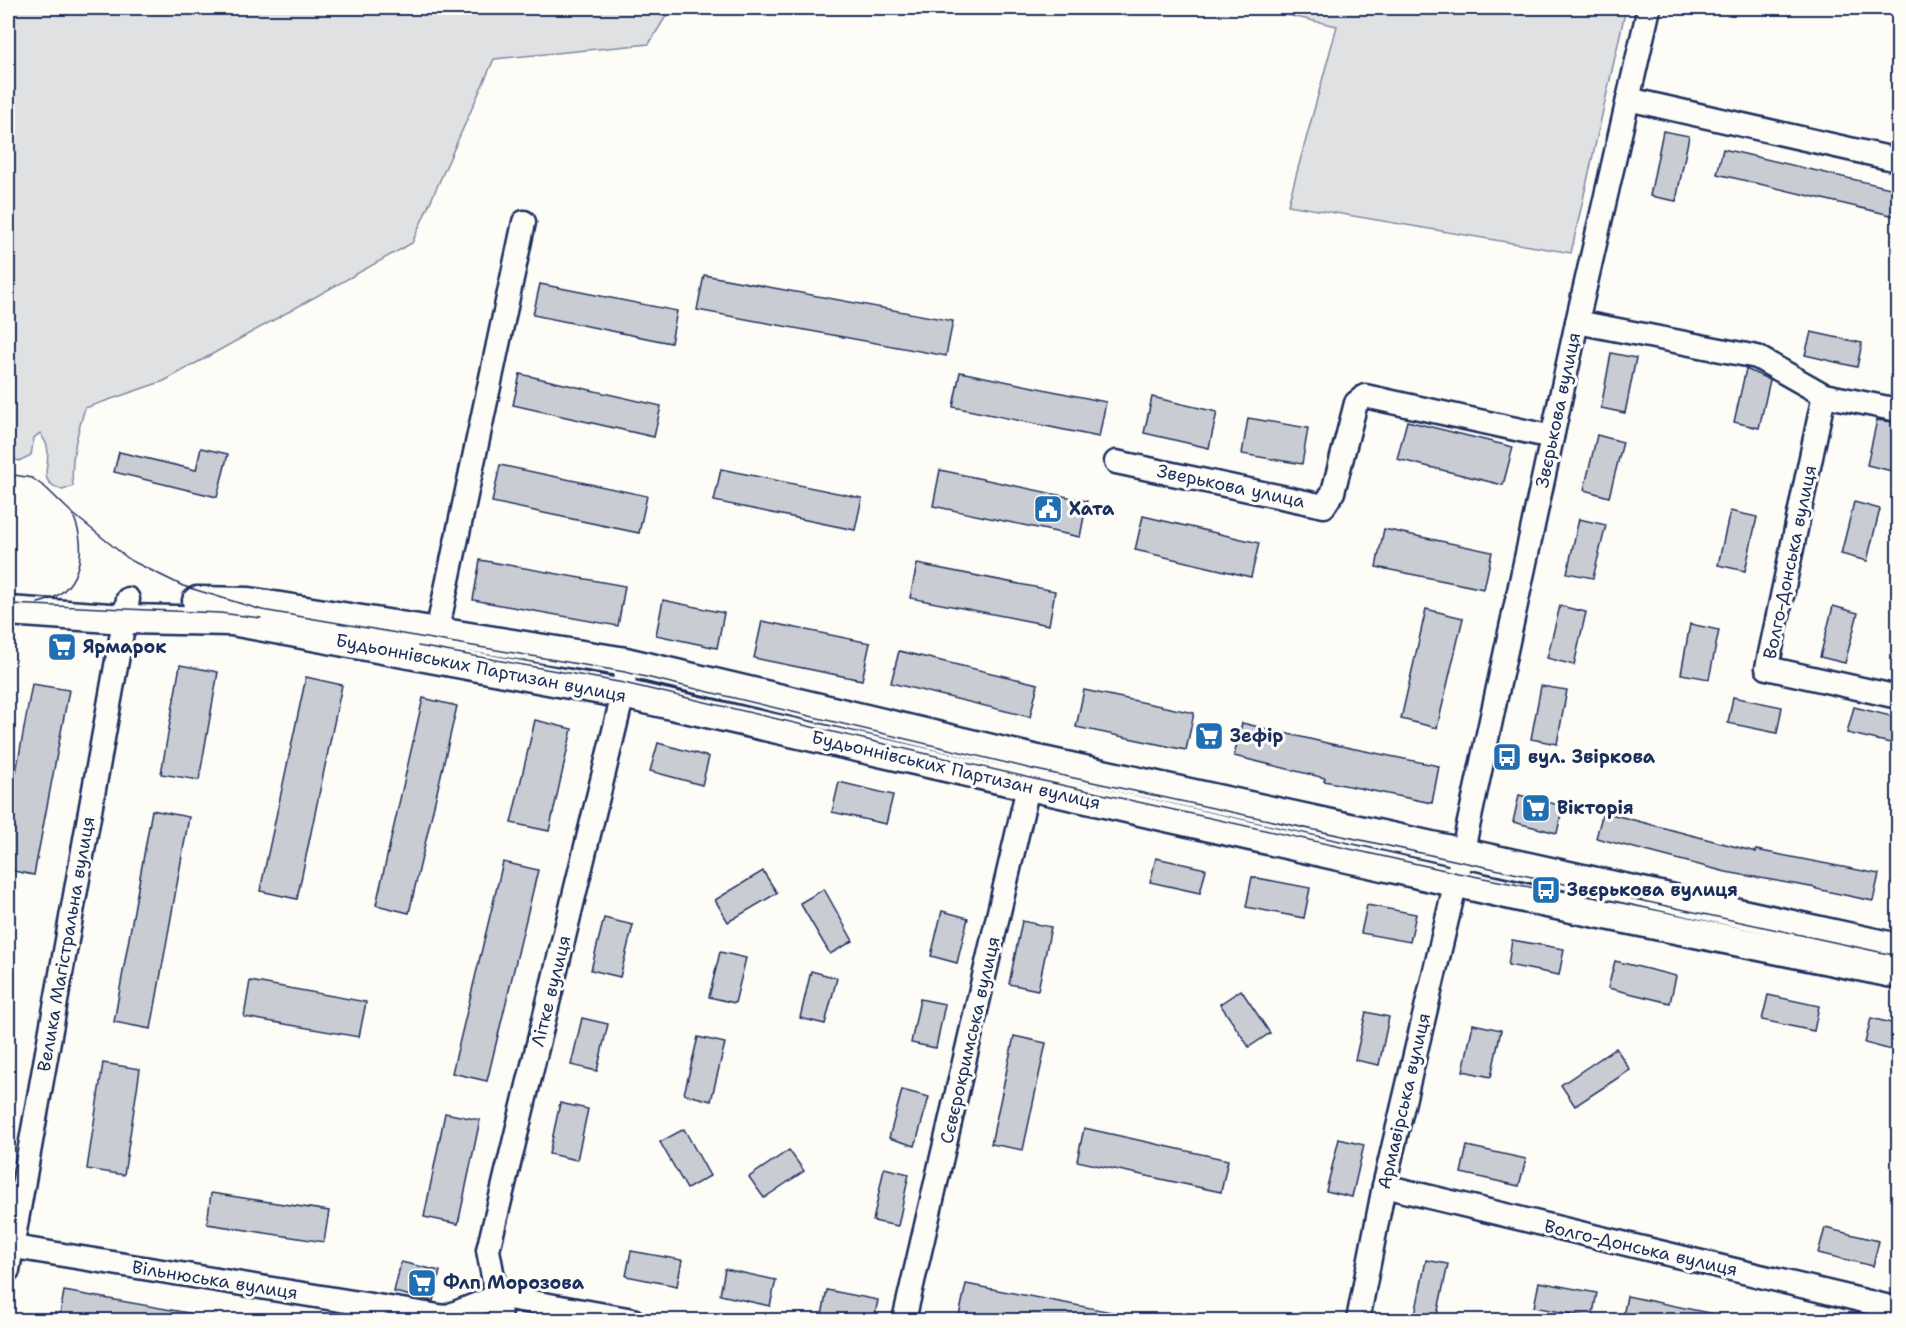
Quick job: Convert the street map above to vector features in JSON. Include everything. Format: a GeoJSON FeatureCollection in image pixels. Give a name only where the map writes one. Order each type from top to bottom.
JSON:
{"type":"FeatureCollection","features":[{"type":"Feature","properties":{"kind":"main road","name":"Будьоннівських Партизан вулиця"},"geometry":{"type":"LineString","coordinates":[[8,592],[232,621],[623,694],[1455,883],[1899,974]]}},
{"type":"Feature","properties":{"kind":"main road","name":"Будьоннівських Партизан вулиця"},"geometry":{"type":"LineString","coordinates":[[8,611],[126,609],[249,602],[626,662],[1034,759],[1899,948]]}},
{"type":"Feature","properties":{"kind":"street","name":"Звєрькова вулиця"},"geometry":{"type":"LineString","coordinates":[[1455,883],[1577,322],[1649,8]]}},
{"type":"Feature","properties":{"kind":"street"},"geometry":{"type":"LineString","coordinates":[[1628,99],[1899,160]]}},
{"type":"Feature","properties":{"kind":"street"},"geometry":{"type":"LineString","coordinates":[[437,632],[524,222]]}},
{"type":"Feature","properties":{"kind":"street"},"geometry":{"type":"LineString","coordinates":[[1577,322],[1757,357],[1824,395],[1899,410]]}},
{"type":"Feature","properties":{"kind":"street","name":"Волго-Донська вулиця"},"geometry":{"type":"LineString","coordinates":[[1824,395],[1767,668],[1899,697]]}},
{"type":"Feature","properties":{"kind":"street","name":"Зверькова улица"},"geometry":{"type":"LineString","coordinates":[[1116,462],[1324,506],[1333,492],[1356,403],[1365,396],[1552,437]]}},
{"type":"Feature","properties":{"kind":"street","name":"Велика Магістральна вулиця"},"geometry":{"type":"LineString","coordinates":[[8,1270],[10,1247],[126,609]]}},
{"type":"Feature","properties":{"kind":"street","name":"Літке вулиця"},"geometry":{"type":"LineString","coordinates":[[501,1320],[488,1250],[623,694],[626,662]]}},
{"type":"Feature","properties":{"kind":"street","name":"Сєвєрокримська вулиця"},"geometry":{"type":"LineString","coordinates":[[904,1320],[1034,759]]}},
{"type":"Feature","properties":{"kind":"street","name":"Армавірська вулиця"},"geometry":{"type":"LineString","coordinates":[[1358,1320],[1384,1186],[1455,883]]}},
{"type":"Feature","properties":{"kind":"street","name":"Волго-Донська вулиця"},"geometry":{"type":"LineString","coordinates":[[1384,1186],[1899,1309]]}},
{"type":"Feature","properties":{"kind":"street","name":"Вільнюська вулиця"},"geometry":{"type":"LineString","coordinates":[[10,1247],[445,1317],[498,1296]]}},
{"type":"Feature","properties":{"kind":"street"},"geometry":{"type":"LineString","coordinates":[[498,1296],[633,1320]]}},
{"type":"Feature","properties":{"kind":"shaded area"},"geometry":{"type":"Polygon","coordinates":[[[8,8],[671,8],[649,44],[494,59],[412,243],[164,381],[85,408],[73,456],[73,486],[63,490],[54,486],[47,478],[47,446],[40,433],[34,438],[31,455],[19,461],[8,457],[8,8]]]}},
{"type":"Feature","properties":{"kind":"shaded area"},"geometry":{"type":"Polygon","coordinates":[[[1255,8],[1626,8],[1571,253],[1288,205],[1337,26],[1255,8]]]}},
{"type":"Feature","properties":{"kind":"building"},"geometry":{"type":"Polygon","coordinates":[[[1663,131],[1689,136],[1676,201],[1650,196],[1663,131]]]}},
{"type":"Feature","properties":{"kind":"building"},"geometry":{"type":"Polygon","coordinates":[[[1723,149],[1899,190],[1899,217],[1717,174],[1723,149]]]}},
{"type":"Feature","properties":{"kind":"building"},"geometry":{"type":"Polygon","coordinates":[[[704,275],[953,321],[946,356],[697,310],[704,275]]]}},
{"type":"Feature","properties":{"kind":"building"},"geometry":{"type":"Polygon","coordinates":[[[540,284],[677,311],[671,343],[533,315],[540,284]]]}},
{"type":"Feature","properties":{"kind":"building"},"geometry":{"type":"Polygon","coordinates":[[[1811,332],[1862,343],[1857,367],[1805,355],[1811,332]]]}},
{"type":"Feature","properties":{"kind":"building"},"geometry":{"type":"Polygon","coordinates":[[[1611,353],[1636,358],[1625,413],[1601,408],[1611,353]]]}},
{"type":"Feature","properties":{"kind":"building"},"geometry":{"type":"Polygon","coordinates":[[[1746,369],[1770,380],[1759,428],[1734,422],[1746,369]]]}},
{"type":"Feature","properties":{"kind":"building"},"geometry":{"type":"Polygon","coordinates":[[[960,372],[1106,402],[1099,437],[953,407],[960,372]]]}},
{"type":"Feature","properties":{"kind":"building"},"geometry":{"type":"Polygon","coordinates":[[[520,374],[661,406],[654,437],[513,405],[520,374]]]}},
{"type":"Feature","properties":{"kind":"building"},"geometry":{"type":"Polygon","coordinates":[[[1152,397],[1217,412],[1209,448],[1144,433],[1152,397]]]}},
{"type":"Feature","properties":{"kind":"building"},"geometry":{"type":"Polygon","coordinates":[[[1248,418],[1308,428],[1302,464],[1242,454],[1248,418]]]}},
{"type":"Feature","properties":{"kind":"building"},"geometry":{"type":"Polygon","coordinates":[[[1877,420],[1899,423],[1899,442],[1892,471],[1867,465],[1877,420]]]}},
{"type":"Feature","properties":{"kind":"building"},"geometry":{"type":"Polygon","coordinates":[[[1407,421],[1513,447],[1503,485],[1397,459],[1407,421]]]}},
{"type":"Feature","properties":{"kind":"building"},"geometry":{"type":"Polygon","coordinates":[[[1597,435],[1623,442],[1609,497],[1584,490],[1597,435]]]}},
{"type":"Feature","properties":{"kind":"building"},"geometry":{"type":"Polygon","coordinates":[[[201,448],[228,454],[217,497],[114,472],[119,452],[196,470],[201,448]]]}},
{"type":"Feature","properties":{"kind":"building"},"geometry":{"type":"Polygon","coordinates":[[[500,465],[647,496],[639,533],[492,502],[500,465]]]}},
{"type":"Feature","properties":{"kind":"building"},"geometry":{"type":"Polygon","coordinates":[[[721,469],[862,498],[855,530],[714,501],[721,469]]]}},
{"type":"Feature","properties":{"kind":"building"},"geometry":{"type":"Polygon","coordinates":[[[940,470],[1087,501],[1080,537],[933,506],[940,470]]]}},
{"type":"Feature","properties":{"kind":"building"},"geometry":{"type":"Polygon","coordinates":[[[1854,502],[1880,509],[1867,561],[1841,554],[1854,502]]]}},
{"type":"Feature","properties":{"kind":"building"},"geometry":{"type":"Polygon","coordinates":[[[1730,511],[1757,517],[1745,571],[1718,565],[1730,511]]]}},
{"type":"Feature","properties":{"kind":"building"},"geometry":{"type":"Polygon","coordinates":[[[1143,516],[1259,543],[1251,577],[1135,550],[1143,516]]]}},
{"type":"Feature","properties":{"kind":"building"},"geometry":{"type":"Polygon","coordinates":[[[1579,519],[1606,525],[1593,578],[1567,573],[1579,519]]]}},
{"type":"Feature","properties":{"kind":"building"},"geometry":{"type":"Polygon","coordinates":[[[1384,529],[1492,552],[1484,589],[1376,567],[1384,529]]]}},
{"type":"Feature","properties":{"kind":"building"},"geometry":{"type":"Polygon","coordinates":[[[480,560],[625,586],[618,626],[473,600],[480,560]]]}},
{"type":"Feature","properties":{"kind":"building"},"geometry":{"type":"Polygon","coordinates":[[[917,564],[1055,591],[1049,625],[910,598],[917,564]]]}},
{"type":"Feature","properties":{"kind":"building"},"geometry":{"type":"Polygon","coordinates":[[[663,600],[724,613],[717,648],[656,635],[663,600]]]}},
{"type":"Feature","properties":{"kind":"building"},"geometry":{"type":"Polygon","coordinates":[[[1560,606],[1586,612],[1574,665],[1547,658],[1560,606]]]}},
{"type":"Feature","properties":{"kind":"building"},"geometry":{"type":"Polygon","coordinates":[[[1833,606],[1858,613],[1845,663],[1820,657],[1833,606]]]}},
{"type":"Feature","properties":{"kind":"building"},"geometry":{"type":"Polygon","coordinates":[[[1426,609],[1463,618],[1437,728],[1401,719],[1426,609]]]}},
{"type":"Feature","properties":{"kind":"building"},"geometry":{"type":"Polygon","coordinates":[[[762,621],[870,643],[862,680],[754,658],[762,621]]]}},
{"type":"Feature","properties":{"kind":"building"},"geometry":{"type":"Polygon","coordinates":[[[1690,624],[1719,630],[1709,679],[1681,674],[1690,624]]]}},
{"type":"Feature","properties":{"kind":"building"},"geometry":{"type":"Polygon","coordinates":[[[899,651],[1038,684],[1030,717],[891,683],[899,651]]]}},
{"type":"Feature","properties":{"kind":"building"},"geometry":{"type":"Polygon","coordinates":[[[180,665],[218,672],[199,780],[161,774],[180,665]]]}},
{"type":"Feature","properties":{"kind":"building"},"geometry":{"type":"Polygon","coordinates":[[[306,677],[342,685],[297,899],[260,891],[306,677]]]}},
{"type":"Feature","properties":{"kind":"building"},"geometry":{"type":"Polygon","coordinates":[[[32,684],[69,690],[34,875],[8,870],[8,817],[32,684]]]}},
{"type":"Feature","properties":{"kind":"building"},"geometry":{"type":"Polygon","coordinates":[[[1541,686],[1567,690],[1557,744],[1531,739],[1541,686]]]}},
{"type":"Feature","properties":{"kind":"building"},"geometry":{"type":"Polygon","coordinates":[[[1084,690],[1194,713],[1186,750],[1076,727],[1084,690]]]}},
{"type":"Feature","properties":{"kind":"building"},"geometry":{"type":"Polygon","coordinates":[[[1733,697],[1782,707],[1777,733],[1728,723],[1733,697]]]}},
{"type":"Feature","properties":{"kind":"building"},"geometry":{"type":"Polygon","coordinates":[[[423,698],[457,706],[409,913],[376,905],[423,698]]]}},
{"type":"Feature","properties":{"kind":"building"},"geometry":{"type":"Polygon","coordinates":[[[1854,707],[1899,718],[1899,745],[1847,733],[1854,707]]]}},
{"type":"Feature","properties":{"kind":"building"},"geometry":{"type":"Polygon","coordinates":[[[535,720],[572,729],[549,831],[511,823],[535,720]]]}},
{"type":"Feature","properties":{"kind":"building"},"geometry":{"type":"Polygon","coordinates":[[[1242,723],[1439,766],[1432,803],[1324,781],[1325,778],[1234,756],[1242,723]]]}},
{"type":"Feature","properties":{"kind":"building"},"geometry":{"type":"Polygon","coordinates":[[[658,743],[709,757],[702,785],[650,771],[658,743]]]}},
{"type":"Feature","properties":{"kind":"building"},"geometry":{"type":"Polygon","coordinates":[[[839,782],[893,795],[886,824],[832,812],[839,782]]]}},
{"type":"Feature","properties":{"kind":"building"},"geometry":{"type":"Polygon","coordinates":[[[1519,795],[1563,806],[1557,833],[1513,822],[1519,795]]]}},
{"type":"Feature","properties":{"kind":"building"},"geometry":{"type":"Polygon","coordinates":[[[152,810],[189,817],[151,1029],[114,1022],[152,810]]]}},
{"type":"Feature","properties":{"kind":"building"},"geometry":{"type":"Polygon","coordinates":[[[1603,812],[1756,852],[1756,850],[1879,874],[1873,901],[1726,872],[1596,838],[1603,812]]]}},
{"type":"Feature","properties":{"kind":"building"},"geometry":{"type":"Polygon","coordinates":[[[1156,858],[1206,869],[1200,893],[1150,882],[1156,858]]]}},
{"type":"Feature","properties":{"kind":"building"},"geometry":{"type":"Polygon","coordinates":[[[503,862],[538,870],[487,1081],[452,1073],[503,862]]]}},
{"type":"Feature","properties":{"kind":"building"},"geometry":{"type":"Polygon","coordinates":[[[763,871],[777,893],[728,922],[715,900],[763,871]]]}},
{"type":"Feature","properties":{"kind":"building"},"geometry":{"type":"Polygon","coordinates":[[[1252,877],[1310,888],[1304,918],[1246,907],[1252,877]]]}},
{"type":"Feature","properties":{"kind":"building"},"geometry":{"type":"Polygon","coordinates":[[[824,889],[853,941],[830,954],[800,903],[824,889]]]}},
{"type":"Feature","properties":{"kind":"building"},"geometry":{"type":"Polygon","coordinates":[[[1367,905],[1416,914],[1410,942],[1361,933],[1367,905]]]}},
{"type":"Feature","properties":{"kind":"building"},"geometry":{"type":"Polygon","coordinates":[[[942,911],[968,918],[957,963],[931,956],[942,911]]]}},
{"type":"Feature","properties":{"kind":"building"},"geometry":{"type":"Polygon","coordinates":[[[604,918],[633,925],[620,977],[591,970],[604,918]]]}},
{"type":"Feature","properties":{"kind":"building"},"geometry":{"type":"Polygon","coordinates":[[[1022,921],[1051,927],[1038,990],[1009,984],[1022,921]]]}},
{"type":"Feature","properties":{"kind":"building"},"geometry":{"type":"Polygon","coordinates":[[[1512,940],[1564,949],[1559,975],[1508,965],[1512,940]]]}},
{"type":"Feature","properties":{"kind":"building"},"geometry":{"type":"Polygon","coordinates":[[[720,952],[746,958],[735,1003],[709,997],[720,952]]]}},
{"type":"Feature","properties":{"kind":"building"},"geometry":{"type":"Polygon","coordinates":[[[1615,961],[1676,976],[1670,1003],[1608,988],[1615,961]]]}},
{"type":"Feature","properties":{"kind":"building"},"geometry":{"type":"Polygon","coordinates":[[[811,971],[837,978],[825,1024],[800,1018],[811,971]]]}},
{"type":"Feature","properties":{"kind":"building"},"geometry":{"type":"Polygon","coordinates":[[[250,981],[366,1002],[359,1037],[244,1017],[250,981]]]}},
{"type":"Feature","properties":{"kind":"building"},"geometry":{"type":"Polygon","coordinates":[[[1241,990],[1270,1033],[1249,1047],[1220,1004],[1241,990]]]}},
{"type":"Feature","properties":{"kind":"building"},"geometry":{"type":"Polygon","coordinates":[[[1768,995],[1819,1006],[1814,1031],[1762,1020],[1768,995]]]}},
{"type":"Feature","properties":{"kind":"building"},"geometry":{"type":"Polygon","coordinates":[[[920,999],[945,1004],[936,1048],[911,1043],[920,999]]]}},
{"type":"Feature","properties":{"kind":"building"},"geometry":{"type":"Polygon","coordinates":[[[1366,1012],[1389,1017],[1379,1065],[1355,1060],[1366,1012]]]}},
{"type":"Feature","properties":{"kind":"building"},"geometry":{"type":"Polygon","coordinates":[[[582,1018],[608,1024],[597,1071],[571,1065],[582,1018]]]}},
{"type":"Feature","properties":{"kind":"building"},"geometry":{"type":"Polygon","coordinates":[[[1871,1018],[1899,1025],[1899,1052],[1865,1043],[1871,1018]]]}},
{"type":"Feature","properties":{"kind":"building"},"geometry":{"type":"Polygon","coordinates":[[[1473,1024],[1501,1030],[1491,1077],[1463,1071],[1473,1024]]]}},
{"type":"Feature","properties":{"kind":"building"},"geometry":{"type":"Polygon","coordinates":[[[1014,1036],[1046,1043],[1023,1150],[991,1144],[1014,1036]]]}},
{"type":"Feature","properties":{"kind":"building"},"geometry":{"type":"Polygon","coordinates":[[[698,1037],[725,1043],[711,1101],[684,1094],[698,1037]]]}},
{"type":"Feature","properties":{"kind":"building"},"geometry":{"type":"Polygon","coordinates":[[[1616,1048],[1630,1070],[1575,1106],[1561,1085],[1616,1048]]]}},
{"type":"Feature","properties":{"kind":"building"},"geometry":{"type":"Polygon","coordinates":[[[103,1063],[140,1069],[124,1175],[87,1169],[103,1063]]]}},
{"type":"Feature","properties":{"kind":"building"},"geometry":{"type":"Polygon","coordinates":[[[902,1090],[929,1097],[915,1146],[889,1138],[902,1090]]]}},
{"type":"Feature","properties":{"kind":"building"},"geometry":{"type":"Polygon","coordinates":[[[560,1103],[588,1109],[577,1160],[549,1154],[560,1103]]]}},
{"type":"Feature","properties":{"kind":"building"},"geometry":{"type":"Polygon","coordinates":[[[445,1113],[480,1120],[458,1224],[424,1217],[445,1113]]]}},
{"type":"Feature","properties":{"kind":"building"},"geometry":{"type":"Polygon","coordinates":[[[1084,1128],[1228,1160],[1221,1192],[1077,1161],[1084,1128]]]}},
{"type":"Feature","properties":{"kind":"building"},"geometry":{"type":"Polygon","coordinates":[[[684,1129],[710,1176],[687,1189],[660,1142],[684,1129]]]}},
{"type":"Feature","properties":{"kind":"building"},"geometry":{"type":"Polygon","coordinates":[[[1339,1139],[1364,1145],[1352,1197],[1326,1191],[1339,1139]]]}},
{"type":"Feature","properties":{"kind":"building"},"geometry":{"type":"Polygon","coordinates":[[[1467,1146],[1526,1159],[1519,1186],[1461,1173],[1467,1146]]]}},
{"type":"Feature","properties":{"kind":"building"},"geometry":{"type":"Polygon","coordinates":[[[789,1150],[804,1171],[764,1198],[749,1177],[789,1150]]]}},
{"type":"Feature","properties":{"kind":"building"},"geometry":{"type":"Polygon","coordinates":[[[884,1168],[909,1174],[898,1226],[873,1221],[884,1168]]]}},
{"type":"Feature","properties":{"kind":"building"},"geometry":{"type":"Polygon","coordinates":[[[211,1193],[329,1211],[324,1242],[207,1224],[211,1193]]]}},
{"type":"Feature","properties":{"kind":"building"},"geometry":{"type":"Polygon","coordinates":[[[1825,1228],[1879,1241],[1873,1266],[1818,1253],[1825,1228]]]}},
{"type":"Feature","properties":{"kind":"building"},"geometry":{"type":"Polygon","coordinates":[[[631,1251],[682,1260],[677,1286],[626,1276],[631,1251]]]}},
{"type":"Feature","properties":{"kind":"building"},"geometry":{"type":"Polygon","coordinates":[[[1426,1260],[1448,1264],[1436,1320],[1414,1320],[1426,1260]]]}},
{"type":"Feature","properties":{"kind":"building"},"geometry":{"type":"Polygon","coordinates":[[[401,1262],[440,1271],[433,1301],[394,1292],[401,1262]]]}},
{"type":"Feature","properties":{"kind":"building"},"geometry":{"type":"Polygon","coordinates":[[[725,1269],[776,1280],[770,1306],[720,1295],[725,1269]]]}},
{"type":"Feature","properties":{"kind":"building"},"geometry":{"type":"Polygon","coordinates":[[[1539,1282],[1597,1293],[1592,1318],[1534,1307],[1539,1282]]]}},
{"type":"Feature","properties":{"kind":"building"},"geometry":{"type":"Polygon","coordinates":[[[966,1284],[1117,1313],[1117,1320],[980,1320],[959,1316],[966,1284]]]}},
{"type":"Feature","properties":{"kind":"building"},"geometry":{"type":"Polygon","coordinates":[[[827,1290],[878,1300],[874,1320],[850,1320],[822,1315],[827,1290]]]}},
{"type":"Feature","properties":{"kind":"building"},"geometry":{"type":"Polygon","coordinates":[[[64,1291],[189,1313],[188,1320],[59,1320],[64,1291]]]}},
{"type":"Feature","properties":{"kind":"building"},"geometry":{"type":"Polygon","coordinates":[[[1627,1296],[1714,1314],[1714,1320],[1643,1320],[1623,1316],[1627,1296]]]}},
{"type":"Feature","properties":{"kind":"tram line"},"geometry":{"type":"LineString","coordinates":[[8,474],[32,478],[130,560],[183,586],[262,610],[625,672],[1032,769],[1898,956]]}},
{"type":"Feature","properties":{"kind":"tram line"},"geometry":{"type":"LineString","coordinates":[[38,603],[64,590],[77,569],[80,542],[73,515]]}},
{"type":"Feature","properties":{"kind":"tram line"},"geometry":{"type":"LineString","coordinates":[[8,604],[220,613],[261,618]]}},
{"type":"Feature","properties":{"kind":"tram line"},"geometry":{"type":"LineString","coordinates":[[418,646],[624,683],[1030,778],[1458,873],[1555,892]]}},
{"type":"Feature","properties":{"kind":"place","name":"Хата"},"geometry":{"type":"Point","coordinates":[1048,509]}},
{"type":"Feature","properties":{"kind":"place","name":"Ярмарок"},"geometry":{"type":"Point","coordinates":[62,647]}},
{"type":"Feature","properties":{"kind":"place","name":"Зефір"},"geometry":{"type":"Point","coordinates":[1209,736]}},
{"type":"Feature","properties":{"kind":"place","name":"вул. Звіркова"},"geometry":{"type":"Point","coordinates":[1507,757]}},
{"type":"Feature","properties":{"kind":"place","name":"Вікторія"},"geometry":{"type":"Point","coordinates":[1536,808]}},
{"type":"Feature","properties":{"kind":"place","name":"Звєрькова вулиця"},"geometry":{"type":"Point","coordinates":[1546,890]}},
{"type":"Feature","properties":{"kind":"place","name":"Флп Морозова"},"geometry":{"type":"Point","coordinates":[422,1283]}}]}
